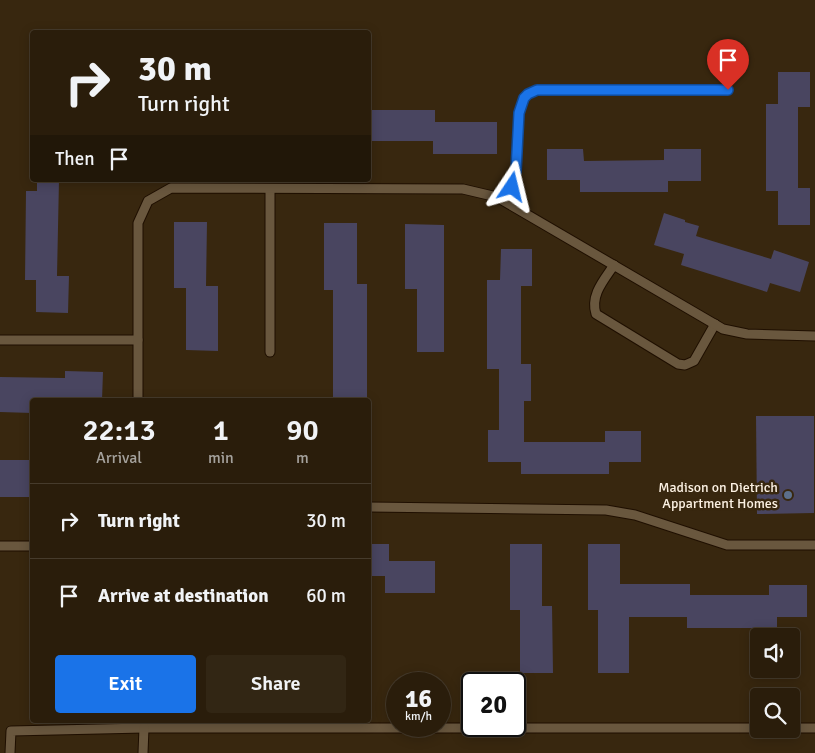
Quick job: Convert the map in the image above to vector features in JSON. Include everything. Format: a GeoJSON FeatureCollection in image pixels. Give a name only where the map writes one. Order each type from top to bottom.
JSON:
{"type":"FeatureCollection","features":[{"type":"Feature","properties":{"kind":"lane"},"geometry":{"type":"LineString","coordinates":[[508,203],[516,171],[519,113],[524,98],[528,94],[537,90],[728,90]]}},
{"type":"Feature","properties":{"kind":"lane"},"geometry":{"type":"LineString","coordinates":[[138,398],[138,222],[148,202],[172,188],[463,190],[497,197],[723,329],[747,334],[815,336]]}},
{"type":"Feature","properties":{"kind":"lane"},"geometry":{"type":"LineString","coordinates":[[270,189],[270,352]]}},
{"type":"Feature","properties":{"kind":"lane"},"geometry":{"type":"LineString","coordinates":[[614,265],[594,297],[593,305],[596,314],[678,364],[685,365],[694,361],[715,324]]}},
{"type":"Feature","properties":{"kind":"lane"},"geometry":{"type":"LineString","coordinates":[[0,340],[138,340]]}},
{"type":"Feature","properties":{"kind":"lane"},"geometry":{"type":"LineString","coordinates":[[371,507],[606,510],[635,515],[727,545],[815,545]]}},
{"type":"Feature","properties":{"kind":"lane"},"geometry":{"type":"LineString","coordinates":[[0,546],[30,546]]}},
{"type":"Feature","properties":{"kind":"lane"},"geometry":{"type":"LineString","coordinates":[[10,753],[11,731],[144,728],[750,728]]}},
{"type":"Feature","properties":{"kind":"lane"},"geometry":{"type":"LineString","coordinates":[[143,753],[144,728]]}},
{"type":"Feature","properties":{"kind":"lane"},"geometry":{"type":"LineString","coordinates":[[800,728],[815,728]]}},
{"type":"Feature","properties":{"kind":"building"},"geometry":{"type":"Polygon","coordinates":[[[778,72],[810,72],[810,107],[798,107],[798,188],[810,188],[810,225],[778,225],[778,191],[766,191],[766,104],[778,104],[778,72]]]}},
{"type":"Feature","properties":{"kind":"building"},"geometry":{"type":"Polygon","coordinates":[[[371,110],[435,110],[435,122],[497,122],[497,154],[433,154],[433,141],[371,141],[371,110]]]}},
{"type":"Feature","properties":{"kind":"building"},"geometry":{"type":"Polygon","coordinates":[[[547,149],[583,149],[584,161],[664,160],[664,149],[701,149],[701,181],[668,181],[668,192],[580,192],[580,180],[547,180],[547,149]]]}},
{"type":"Feature","properties":{"kind":"building"},"geometry":{"type":"Polygon","coordinates":[[[37,182],[59,182],[57,276],[69,276],[68,313],[36,312],[36,280],[25,280],[26,191],[37,191],[37,182]]]}},
{"type":"Feature","properties":{"kind":"building"},"geometry":{"type":"Polygon","coordinates":[[[664,213],[699,226],[696,236],[771,259],[774,250],[809,262],[800,292],[770,283],[767,292],[681,265],[684,254],[654,245],[664,213]]]}},
{"type":"Feature","properties":{"kind":"building"},"geometry":{"type":"Polygon","coordinates":[[[174,222],[207,222],[206,286],[218,286],[218,351],[186,350],[186,288],[174,288],[174,222]]]}},
{"type":"Feature","properties":{"kind":"building"},"geometry":{"type":"Polygon","coordinates":[[[324,223],[357,223],[357,284],[367,284],[367,398],[333,398],[333,290],[324,290],[324,223]]]}},
{"type":"Feature","properties":{"kind":"building"},"geometry":{"type":"Polygon","coordinates":[[[405,224],[444,225],[444,352],[417,352],[417,289],[405,289],[405,224]]]}},
{"type":"Feature","properties":{"kind":"building"},"geometry":{"type":"Polygon","coordinates":[[[501,249],[532,249],[532,286],[521,286],[521,364],[531,364],[531,401],[524,401],[524,442],[605,442],[605,431],[641,431],[641,462],[609,462],[609,474],[521,474],[521,462],[488,462],[488,430],[499,430],[499,369],[487,369],[487,280],[500,280],[501,249]]]}},
{"type":"Feature","properties":{"kind":"building"},"geometry":{"type":"Polygon","coordinates":[[[65,371],[103,372],[102,398],[30,398],[30,413],[0,412],[0,377],[65,378],[65,371]]]}},
{"type":"Feature","properties":{"kind":"building"},"geometry":{"type":"Polygon","coordinates":[[[756,416],[814,416],[814,513],[757,514],[756,416]]]}},
{"type":"Feature","properties":{"kind":"building"},"geometry":{"type":"Polygon","coordinates":[[[0,460],[30,460],[30,497],[0,497],[0,460]]]}},
{"type":"Feature","properties":{"kind":"building"},"geometry":{"type":"Polygon","coordinates":[[[371,544],[389,544],[389,561],[435,561],[435,593],[385,593],[385,576],[371,576],[371,544]]]}},
{"type":"Feature","properties":{"kind":"building"},"geometry":{"type":"Polygon","coordinates":[[[510,544],[542,544],[542,606],[552,606],[553,673],[520,672],[520,610],[510,610],[510,544]]]}},
{"type":"Feature","properties":{"kind":"building"},"geometry":{"type":"Polygon","coordinates":[[[588,544],[620,544],[620,584],[690,584],[690,595],[769,595],[769,585],[807,585],[807,617],[777,617],[777,628],[687,628],[687,617],[629,617],[629,673],[598,673],[598,610],[588,610],[588,544]]]}},
{"type":"Feature","properties":{"kind":"place","name":"Madison on Dietrich Appartment Homes"},"geometry":{"type":"Point","coordinates":[788,495]}},
{"type":"Feature","properties":{"kind":"route"},"geometry":{"type":"LineString","coordinates":[[512,187],[516,171],[519,113],[524,98],[528,94],[537,90],[728,90]]}}]}
